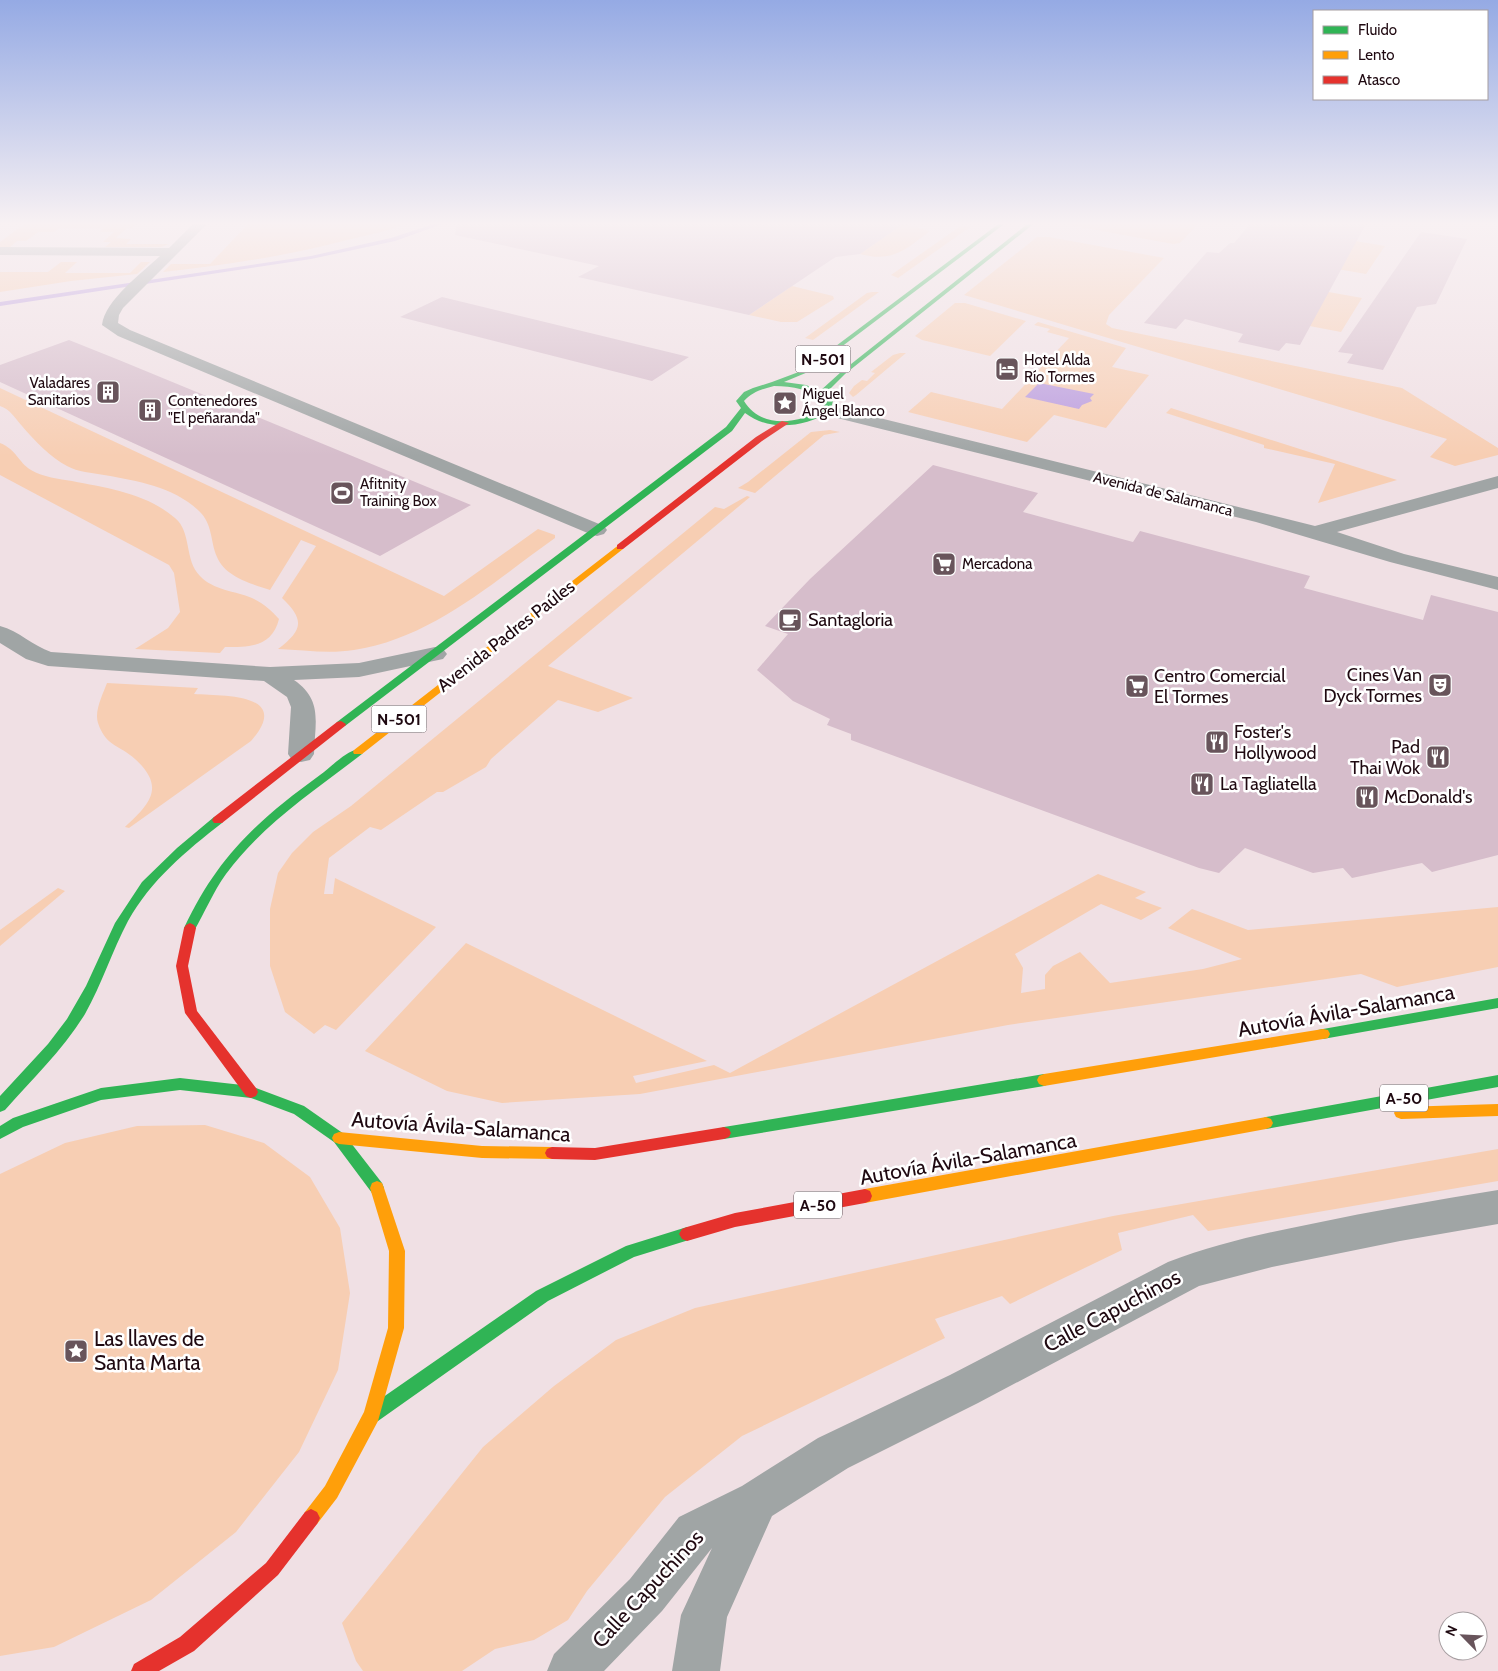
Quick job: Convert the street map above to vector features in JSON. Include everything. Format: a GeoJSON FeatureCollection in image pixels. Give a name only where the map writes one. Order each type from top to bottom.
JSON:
{"type":"FeatureCollection","features":[{"type":"Feature","properties":{"kind":"highway","name":"N-501"},"geometry":{"type":"LineString","coordinates":[[774,384],[806,371],[900,300]]}},
{"type":"Feature","properties":{"kind":"highway","name":"N-501"},"geometry":{"type":"LineString","coordinates":[[824,402],[809,387],[792,384],[761,386],[744,395],[740,401],[742,410],[752,417],[785,423],[818,417],[824,402],[843,374],[936,300]]}},
{"type":"Feature","properties":{"kind":"highway","name":"Avenida Padres Paúles"},"geometry":{"type":"LineString","coordinates":[[0,1106],[55,1044],[80,1010],[128,910],[148,884],[181,849],[301,754],[729,429],[739,418],[742,410]]}},
{"type":"Feature","properties":{"kind":"highway","name":"Avenida Padres Paúles"},"geometry":{"type":"LineString","coordinates":[[252,1092],[191,1013],[182,966],[190,928],[208,891],[234,855],[278,814],[702,482],[759,439],[785,423]]}},
{"type":"Feature","properties":{"kind":"highway","name":"Autovía Ávila-Salamanca"},"geometry":{"type":"LineString","coordinates":[[339,1138],[482,1152],[595,1154],[1439,1015],[1498,1003]]}},
{"type":"Feature","properties":{"kind":"highway","name":"Autovía Ávila-Salamanca"},"geometry":{"type":"LineString","coordinates":[[372,1415],[542,1296],[631,1251],[735,1220],[1498,1081]]}},
{"type":"Feature","properties":{"kind":"highway"},"geometry":{"type":"LineString","coordinates":[[0,1132],[18,1122],[102,1094],[180,1084],[252,1092],[300,1110],[339,1138],[377,1187],[397,1251],[396,1328],[372,1415],[331,1492],[272,1568],[187,1644],[141,1671]]}},
{"type":"Feature","properties":{"kind":"highway"},"geometry":{"type":"LineString","coordinates":[[1309,1115],[1498,1110]]}},
{"type":"Feature","properties":{"kind":"street"},"geometry":{"type":"LineString","coordinates":[[124,300],[111,315],[110,325],[124,333],[597,530]]}},
{"type":"Feature","properties":{"kind":"street","name":"Avenida de Salamanca"},"geometry":{"type":"LineString","coordinates":[[824,402],[1315,532],[1397,558],[1498,584]]}},
{"type":"Feature","properties":{"kind":"street"},"geometry":{"type":"LineString","coordinates":[[1315,532],[1498,482]]}},
{"type":"Feature","properties":{"kind":"street"},"geometry":{"type":"LineString","coordinates":[[1373,515],[1380,541],[1397,558]]}},
{"type":"Feature","properties":{"kind":"street"},"geometry":{"type":"LineString","coordinates":[[0,634],[34,654],[48,659],[270,674],[300,671],[347,672],[435,654]]}},
{"type":"Feature","properties":{"kind":"street"},"geometry":{"type":"LineString","coordinates":[[270,674],[297,693],[303,707],[301,754]]}},
{"type":"Feature","properties":{"kind":"street","name":"Calle Capuchinos"},"geometry":{"type":"LineString","coordinates":[[571,1671],[646,1594],[695,1532],[757,1500],[833,1453],[964,1389],[1172,1279],[1207,1264],[1400,1223],[1498,1207]]}},
{"type":"Feature","properties":{"kind":"street","name":"Calle Capuchinos"},"geometry":{"type":"LineString","coordinates":[[696,1671],[704,1615],[757,1500]]}},
{"type":"Feature","properties":{"kind":"shaded area"},"geometry":{"type":"Polygon","coordinates":[[[771,300],[832,300],[797,322],[781,322],[749,315],[771,300]]]}},
{"type":"Feature","properties":{"kind":"shaded area"},"geometry":{"type":"Polygon","coordinates":[[[857,300],[868,300],[813,340],[805,338],[857,300]]]}},
{"type":"Feature","properties":{"kind":"shaded area"},"geometry":{"type":"Polygon","coordinates":[[[981,300],[1123,300],[1109,315],[1106,324],[1112,328],[1402,388],[1498,448],[1498,455],[1455,466],[1430,457],[1447,439],[981,300]]]}},
{"type":"Feature","properties":{"kind":"shaded area"},"geometry":{"type":"Polygon","coordinates":[[[1233,300],[1361,300],[1341,332],[1225,310],[1233,300]]]}},
{"type":"Feature","properties":{"kind":"shaded area"},"geometry":{"type":"Polygon","coordinates":[[[955,303],[965,303],[1026,321],[990,356],[922,340],[915,336],[955,303]]]}},
{"type":"Feature","properties":{"kind":"shaded area"},"geometry":{"type":"Polygon","coordinates":[[[1038,322],[1126,348],[1112,367],[1149,375],[1106,428],[1054,415],[1027,442],[908,412],[931,392],[1002,409],[1069,338],[1047,332],[1050,329],[1034,325],[1038,322]]]}},
{"type":"Feature","properties":{"kind":"shaded area"},"geometry":{"type":"Polygon","coordinates":[[[906,353],[856,395],[853,397],[849,393],[854,386],[862,380],[867,381],[875,373],[871,372],[893,355],[906,353]]]}},
{"type":"Feature","properties":{"kind":"shaded area"},"geometry":{"type":"Polygon","coordinates":[[[1039,383],[1094,394],[1090,398],[1092,401],[1082,405],[1079,409],[1025,397],[1039,383]]]}},
{"type":"Feature","properties":{"kind":"shaded area"},"geometry":{"type":"Polygon","coordinates":[[[0,388],[444,596],[538,529],[555,535],[555,538],[485,590],[436,621],[410,634],[382,644],[354,650],[326,652],[278,649],[292,636],[298,625],[295,613],[282,598],[316,546],[301,540],[270,590],[240,579],[226,570],[221,564],[215,551],[207,521],[189,503],[155,486],[80,471],[61,463],[37,443],[10,412],[0,406],[0,388]]]}},
{"type":"Feature","properties":{"kind":"shaded area"},"geometry":{"type":"Polygon","coordinates":[[[1171,408],[1397,480],[1318,503],[1335,464],[1264,448],[1264,445],[1166,413],[1171,408]]]}},
{"type":"Feature","properties":{"kind":"shaded area"},"geometry":{"type":"Polygon","coordinates":[[[830,430],[840,432],[824,435],[755,493],[738,488],[811,432],[830,430]]]}},
{"type":"Feature","properties":{"kind":"shaded area"},"geometry":{"type":"Polygon","coordinates":[[[0,443],[10,449],[31,470],[51,477],[126,493],[139,497],[164,510],[175,518],[184,531],[192,562],[200,576],[211,584],[256,600],[267,607],[279,619],[276,628],[271,635],[259,644],[243,647],[225,647],[220,653],[135,649],[168,628],[180,612],[174,573],[169,565],[0,475],[0,443]]]}},
{"type":"Feature","properties":{"kind":"shaded area"},"geometry":{"type":"Polygon","coordinates":[[[747,496],[750,497],[548,666],[633,698],[598,712],[558,700],[491,759],[486,767],[443,792],[437,792],[381,830],[370,827],[329,858],[324,894],[333,894],[335,878],[436,927],[336,1030],[325,1025],[314,1034],[285,1012],[270,966],[270,909],[278,873],[292,853],[313,832],[351,806],[715,507],[724,509],[747,496]]]}},
{"type":"Feature","properties":{"kind":"shaded area"},"geometry":{"type":"Polygon","coordinates":[[[107,683],[198,688],[194,694],[221,695],[250,700],[259,706],[264,714],[262,725],[251,741],[129,828],[125,827],[147,803],[152,787],[150,778],[135,759],[109,741],[101,731],[97,713],[107,683]]]}},
{"type":"Feature","properties":{"kind":"shaded area"},"geometry":{"type":"Polygon","coordinates":[[[1098,874],[1146,892],[1135,898],[1162,908],[1141,920],[1101,904],[1015,954],[1023,968],[1021,993],[1045,989],[1045,975],[1053,966],[1080,952],[1110,983],[1203,969],[1242,959],[1168,928],[1192,909],[1248,930],[1498,907],[1498,967],[1397,987],[1361,974],[1008,1025],[640,1094],[502,1103],[447,1091],[365,1051],[466,943],[707,1061],[633,1076],[636,1083],[714,1065],[730,1073],[1098,874]]]}},
{"type":"Feature","properties":{"kind":"shaded area"},"geometry":{"type":"Polygon","coordinates":[[[58,888],[65,891],[0,946],[0,930],[58,888]]]}},
{"type":"Feature","properties":{"kind":"shaded area"},"geometry":{"type":"Polygon","coordinates":[[[205,1125],[264,1143],[310,1177],[340,1228],[350,1293],[338,1370],[299,1452],[236,1532],[151,1600],[54,1647],[0,1656],[0,1174],[65,1143],[137,1126],[205,1125]]]}},
{"type":"Feature","properties":{"kind":"shaded area"},"geometry":{"type":"Polygon","coordinates":[[[1498,1149],[1498,1181],[1208,1231],[1193,1215],[1118,1233],[1122,1250],[1010,1304],[1002,1296],[935,1319],[945,1338],[742,1436],[665,1497],[587,1591],[568,1620],[534,1640],[495,1649],[462,1671],[363,1671],[356,1661],[342,1623],[483,1447],[554,1386],[616,1340],[695,1308],[1113,1216],[1498,1149]]]}},
{"type":"Feature","properties":{"kind":"building"},"geometry":{"type":"Polygon","coordinates":[[[436,300],[454,300],[689,357],[652,381],[400,317],[436,300]]]}},
{"type":"Feature","properties":{"kind":"building"},"geometry":{"type":"Polygon","coordinates":[[[681,300],[772,300],[749,315],[681,300]]]}},
{"type":"Feature","properties":{"kind":"building"},"geometry":{"type":"Polygon","coordinates":[[[1164,300],[1325,300],[1300,345],[1286,343],[1279,351],[1238,342],[1243,334],[1185,319],[1176,329],[1144,323],[1164,300]]]}},
{"type":"Feature","properties":{"kind":"building"},"geometry":{"type":"Polygon","coordinates":[[[1374,300],[1438,300],[1436,304],[1417,307],[1383,370],[1347,363],[1353,354],[1338,352],[1374,300]]]}},
{"type":"Feature","properties":{"kind":"building"},"geometry":{"type":"Polygon","coordinates":[[[69,340],[471,505],[380,556],[0,382],[0,365],[69,340]]]}},
{"type":"Feature","properties":{"kind":"building","name":"Centro Comercial El Tormes"},"geometry":{"type":"Polygon","coordinates":[[[933,465],[1038,493],[1023,512],[1133,542],[1140,531],[1310,576],[1304,588],[1423,620],[1431,595],[1498,612],[1498,855],[1432,872],[1422,863],[1352,878],[1343,868],[1313,873],[1245,848],[1219,873],[1199,868],[851,740],[851,734],[827,725],[830,719],[793,701],[757,670],[788,634],[765,626],[810,579],[933,465]]]}},
{"type":"Feature","properties":{"kind":"waterway"},"geometry":{"type":"LineString","coordinates":[[0,304],[29,300]]}},
{"type":"Feature","properties":{"kind":"traffic: fast"},"geometry":{"type":"LineString","coordinates":[[774,384],[806,371],[901,300]]}},
{"type":"Feature","properties":{"kind":"traffic: fast"},"geometry":{"type":"LineString","coordinates":[[822,393],[843,373],[935,300]]}},
{"type":"Feature","properties":{"kind":"traffic: fast"},"geometry":{"type":"LineString","coordinates":[[774,384],[796,385],[817,392],[829,401],[827,410],[806,420],[780,424],[756,418],[746,411],[740,401],[743,397],[755,389],[774,384]]}},
{"type":"Feature","properties":{"kind":"traffic: fast"},"geometry":{"type":"LineString","coordinates":[[341,724],[729,429],[739,418],[743,410]]}},
{"type":"Feature","properties":{"kind":"traffic: fast"},"geometry":{"type":"LineString","coordinates":[[190,928],[215,882],[227,864],[247,841],[293,801],[358,752]]}},
{"type":"Feature","properties":{"kind":"traffic: fast"},"geometry":{"type":"LineString","coordinates":[[0,1106],[53,1048],[72,1023],[93,986],[121,923],[146,885],[168,861],[218,820]]}},
{"type":"Feature","properties":{"kind":"traffic: fast"},"geometry":{"type":"LineString","coordinates":[[1323,1034],[1498,1003]]}},
{"type":"Feature","properties":{"kind":"traffic: fast"},"geometry":{"type":"LineString","coordinates":[[724,1133],[1044,1080]]}},
{"type":"Feature","properties":{"kind":"traffic: fast"},"geometry":{"type":"LineString","coordinates":[[1266,1123],[1498,1081]]}},
{"type":"Feature","properties":{"kind":"traffic: fast"},"geometry":{"type":"LineString","coordinates":[[0,1133],[18,1122],[101,1094],[180,1084],[251,1092],[299,1110],[339,1138],[377,1188]]}},
{"type":"Feature","properties":{"kind":"traffic: fast"},"geometry":{"type":"LineString","coordinates":[[372,1415],[542,1296],[631,1251],[687,1234]]}},
{"type":"Feature","properties":{"kind":"traffic: slow"},"geometry":{"type":"LineString","coordinates":[[358,752],[620,547]]}},
{"type":"Feature","properties":{"kind":"traffic: slow"},"geometry":{"type":"LineString","coordinates":[[1044,1080],[1323,1034]]}},
{"type":"Feature","properties":{"kind":"traffic: slow"},"geometry":{"type":"LineString","coordinates":[[1401,1113],[1498,1110]]}},
{"type":"Feature","properties":{"kind":"traffic: slow"},"geometry":{"type":"LineString","coordinates":[[865,1196],[1266,1123]]}},
{"type":"Feature","properties":{"kind":"traffic: slow"},"geometry":{"type":"LineString","coordinates":[[339,1138],[482,1152],[552,1153]]}},
{"type":"Feature","properties":{"kind":"traffic: slow"},"geometry":{"type":"LineString","coordinates":[[311,1518],[331,1492],[372,1415],[396,1328],[397,1251],[377,1188]]}},
{"type":"Feature","properties":{"kind":"traffic: jam"},"geometry":{"type":"LineString","coordinates":[[620,547],[759,439],[785,423]]}},
{"type":"Feature","properties":{"kind":"traffic: jam"},"geometry":{"type":"LineString","coordinates":[[218,820],[341,724]]}},
{"type":"Feature","properties":{"kind":"traffic: jam"},"geometry":{"type":"LineString","coordinates":[[190,928],[182,966],[191,1013],[251,1092]]}},
{"type":"Feature","properties":{"kind":"traffic: jam"},"geometry":{"type":"LineString","coordinates":[[552,1153],[595,1154],[724,1133]]}},
{"type":"Feature","properties":{"kind":"traffic: jam"},"geometry":{"type":"LineString","coordinates":[[687,1234],[735,1220],[865,1196]]}},
{"type":"Feature","properties":{"kind":"traffic: jam"},"geometry":{"type":"LineString","coordinates":[[141,1671],[187,1644],[272,1569],[311,1518]]}},
{"type":"Feature","properties":{"kind":"place","name":"Hotel Alda Río Tormes"},"geometry":{"type":"Point","coordinates":[1007,369]}},
{"type":"Feature","properties":{"kind":"place","name":"Valadares Sanitarios"},"geometry":{"type":"Point","coordinates":[108,392]}},
{"type":"Feature","properties":{"kind":"place","name":"Miguel Ángel Blanco"},"geometry":{"type":"Point","coordinates":[785,403]}},
{"type":"Feature","properties":{"kind":"place","name":"Contenedores \"El peñaranda\""},"geometry":{"type":"Point","coordinates":[150,410]}},
{"type":"Feature","properties":{"kind":"place","name":"Afitnity Training Box"},"geometry":{"type":"Point","coordinates":[342,493]}},
{"type":"Feature","properties":{"kind":"place","name":"Mercadona"},"geometry":{"type":"Point","coordinates":[944,564]}},
{"type":"Feature","properties":{"kind":"place","name":"Santagloria"},"geometry":{"type":"Point","coordinates":[790,620]}},
{"type":"Feature","properties":{"kind":"place","name":"Cines Van Dyck Tormes"},"geometry":{"type":"Point","coordinates":[1440,685]}},
{"type":"Feature","properties":{"kind":"place","name":"Centro Comercial El Tormes"},"geometry":{"type":"Point","coordinates":[1137,686]}},
{"type":"Feature","properties":{"kind":"place","name":"Foster's Hollywood"},"geometry":{"type":"Point","coordinates":[1217,742]}},
{"type":"Feature","properties":{"kind":"place","name":"Pad Thai Wok"},"geometry":{"type":"Point","coordinates":[1438,757]}},
{"type":"Feature","properties":{"kind":"place","name":"La Tagliatella"},"geometry":{"type":"Point","coordinates":[1202,784]}},
{"type":"Feature","properties":{"kind":"place","name":"McDonald's"},"geometry":{"type":"Point","coordinates":[1367,797]}},
{"type":"Feature","properties":{"kind":"place","name":"Las llaves de Santa Marta"},"geometry":{"type":"Point","coordinates":[76,1351]}}]}
